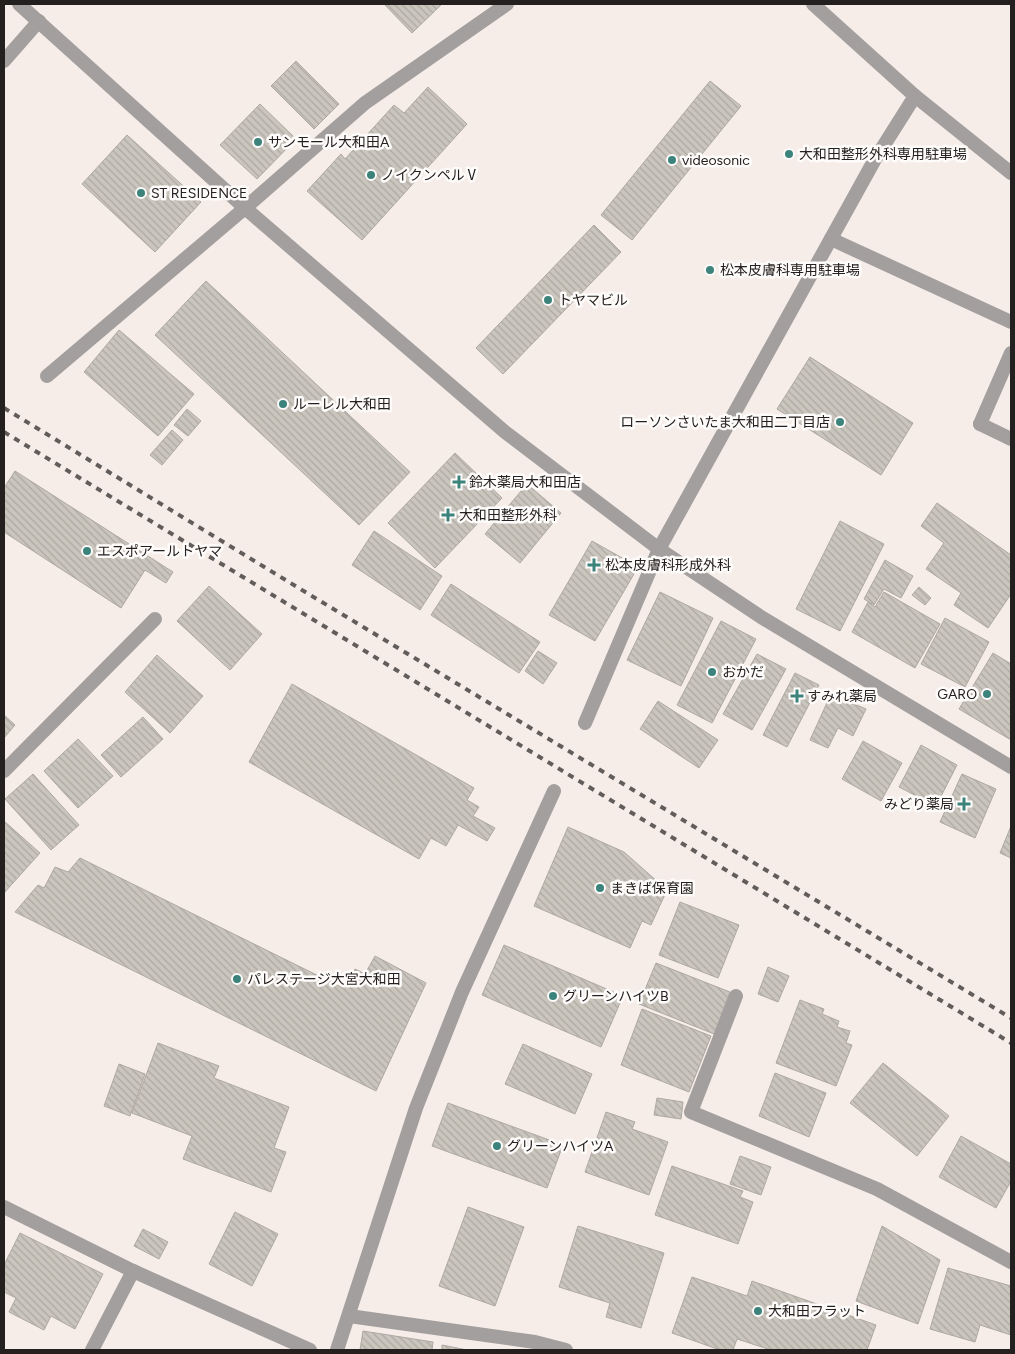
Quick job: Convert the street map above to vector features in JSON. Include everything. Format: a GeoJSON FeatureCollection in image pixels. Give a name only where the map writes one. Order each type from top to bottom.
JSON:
{"type":"FeatureCollection","features":[{"type":"Feature","properties":{"kind":"street"},"geometry":{"type":"LineString","coordinates":[[19,4],[245,208],[504,432],[658,549],[761,617],[1011,767]]}},
{"type":"Feature","properties":{"kind":"street"},"geometry":{"type":"LineString","coordinates":[[47,376],[245,208],[365,103],[507,4]]}},
{"type":"Feature","properties":{"kind":"street"},"geometry":{"type":"LineString","coordinates":[[813,4],[914,96],[1011,173]]}},
{"type":"Feature","properties":{"kind":"street"},"geometry":{"type":"LineString","coordinates":[[4,61],[39,21]]}},
{"type":"Feature","properties":{"kind":"street"},"geometry":{"type":"LineString","coordinates":[[585,723],[658,549],[874,161],[914,96]]}},
{"type":"Feature","properties":{"kind":"street"},"geometry":{"type":"LineString","coordinates":[[831,239],[1011,322]]}},
{"type":"Feature","properties":{"kind":"street"},"geometry":{"type":"LineString","coordinates":[[1011,353],[980,424],[1011,439]]}},
{"type":"Feature","properties":{"kind":"street"},"geometry":{"type":"LineString","coordinates":[[4,771],[155,619]]}},
{"type":"Feature","properties":{"kind":"street"},"geometry":{"type":"LineString","coordinates":[[337,1350],[416,1108],[462,992],[554,791]]}},
{"type":"Feature","properties":{"kind":"street"},"geometry":{"type":"LineString","coordinates":[[736,996],[690,1112],[877,1189],[1011,1262]]}},
{"type":"Feature","properties":{"kind":"street"},"geometry":{"type":"LineString","coordinates":[[4,1207],[133,1271],[310,1350]]}},
{"type":"Feature","properties":{"kind":"street"},"geometry":{"type":"LineString","coordinates":[[92,1350],[133,1271]]}},
{"type":"Feature","properties":{"kind":"street"},"geometry":{"type":"LineString","coordinates":[[349,1316],[566,1350]]}},
{"type":"Feature","properties":{"kind":"building"},"geometry":{"type":"Polygon","coordinates":[[[384,4],[442,4],[412,33],[384,4]]]}},
{"type":"Feature","properties":{"kind":"building"},"geometry":{"type":"Polygon","coordinates":[[[296,61],[339,104],[314,129],[271,86],[296,61]]]}},
{"type":"Feature","properties":{"kind":"building"},"geometry":{"type":"Polygon","coordinates":[[[710,81],[741,106],[632,240],[601,215],[710,81]]]}},
{"type":"Feature","properties":{"kind":"building","name":"ノイクンペルⅤ"},"geometry":{"type":"Polygon","coordinates":[[[428,87],[467,124],[362,240],[307,191],[341,154],[345,159],[394,105],[404,113],[428,87]]]}},
{"type":"Feature","properties":{"kind":"building","name":"サンモール大和田A"},"geometry":{"type":"Polygon","coordinates":[[[260,104],[296,139],[257,179],[220,145],[260,104]]]}},
{"type":"Feature","properties":{"kind":"building","name":"ST RESIDENCE"},"geometry":{"type":"Polygon","coordinates":[[[127,135],[201,202],[155,252],[82,184],[127,135]]]}},
{"type":"Feature","properties":{"kind":"building","name":"トヤマビル"},"geometry":{"type":"Polygon","coordinates":[[[594,225],[621,252],[503,374],[476,348],[594,225]]]}},
{"type":"Feature","properties":{"kind":"building","name":"ルーレル大和田"},"geometry":{"type":"Polygon","coordinates":[[[206,281],[410,472],[359,525],[155,335],[206,281]]]}},
{"type":"Feature","properties":{"kind":"building"},"geometry":{"type":"Polygon","coordinates":[[[119,330],[194,394],[158,436],[84,372],[119,330]]]}},
{"type":"Feature","properties":{"kind":"building"},"geometry":{"type":"Polygon","coordinates":[[[810,357],[913,423],[881,475],[777,409],[810,357]]]}},
{"type":"Feature","properties":{"kind":"building"},"geometry":{"type":"Polygon","coordinates":[[[187,409],[201,421],[188,436],[174,425],[187,409]]]}},
{"type":"Feature","properties":{"kind":"building"},"geometry":{"type":"Polygon","coordinates":[[[172,430],[183,440],[162,465],[150,455],[172,430]]]}},
{"type":"Feature","properties":{"kind":"building"},"geometry":{"type":"Polygon","coordinates":[[[455,453],[502,498],[435,568],[388,523],[455,453]]]}},
{"type":"Feature","properties":{"kind":"building","name":"エスポアールトヤマ"},"geometry":{"type":"Polygon","coordinates":[[[15,471],[173,572],[166,583],[145,570],[121,608],[4,532],[4,488],[15,471]]]}},
{"type":"Feature","properties":{"kind":"building"},"geometry":{"type":"Polygon","coordinates":[[[527,484],[561,513],[520,563],[485,534],[527,484]]]}},
{"type":"Feature","properties":{"kind":"building"},"geometry":{"type":"Polygon","coordinates":[[[937,503],[1011,555],[1011,594],[988,628],[954,605],[961,593],[926,569],[944,543],[921,526],[937,503]]]}},
{"type":"Feature","properties":{"kind":"building"},"geometry":{"type":"Polygon","coordinates":[[[840,521],[884,544],[840,631],[796,609],[840,521]]]}},
{"type":"Feature","properties":{"kind":"building"},"geometry":{"type":"Polygon","coordinates":[[[374,531],[442,576],[420,610],[352,565],[374,531]]]}},
{"type":"Feature","properties":{"kind":"building"},"geometry":{"type":"Polygon","coordinates":[[[592,541],[638,567],[595,641],[549,615],[592,541]]]}},
{"type":"Feature","properties":{"kind":"building"},"geometry":{"type":"Polygon","coordinates":[[[885,560],[913,576],[901,598],[884,589],[874,605],[864,599],[885,560]]]}},
{"type":"Feature","properties":{"kind":"building"},"geometry":{"type":"Polygon","coordinates":[[[451,584],[540,642],[519,673],[431,615],[451,584]]]}},
{"type":"Feature","properties":{"kind":"building"},"geometry":{"type":"Polygon","coordinates":[[[209,586],[262,634],[230,670],[177,621],[209,586]]]}},
{"type":"Feature","properties":{"kind":"building"},"geometry":{"type":"Polygon","coordinates":[[[919,587],[931,598],[925,605],[912,595],[919,587]]]}},
{"type":"Feature","properties":{"kind":"building"},"geometry":{"type":"Polygon","coordinates":[[[660,592],[713,618],[681,686],[627,660],[660,592]]]}},
{"type":"Feature","properties":{"kind":"building"},"geometry":{"type":"Polygon","coordinates":[[[884,592],[940,624],[915,668],[852,632],[868,602],[875,607],[884,592]]]}},
{"type":"Feature","properties":{"kind":"building"},"geometry":{"type":"Polygon","coordinates":[[[945,618],[989,642],[965,687],[921,664],[945,618]]]}},
{"type":"Feature","properties":{"kind":"building"},"geometry":{"type":"Polygon","coordinates":[[[721,621],[756,639],[712,723],[677,705],[721,621]]]}},
{"type":"Feature","properties":{"kind":"building"},"geometry":{"type":"Polygon","coordinates":[[[538,651],[557,663],[543,684],[525,671],[538,651]]]}},
{"type":"Feature","properties":{"kind":"building"},"geometry":{"type":"Polygon","coordinates":[[[993,653],[1011,664],[1011,740],[959,709],[993,653]]]}},
{"type":"Feature","properties":{"kind":"building"},"geometry":{"type":"Polygon","coordinates":[[[757,654],[786,669],[752,730],[723,714],[757,654]]]}},
{"type":"Feature","properties":{"kind":"building"},"geometry":{"type":"Polygon","coordinates":[[[157,655],[203,696],[170,733],[125,692],[157,655]]]}},
{"type":"Feature","properties":{"kind":"building"},"geometry":{"type":"Polygon","coordinates":[[[795,673],[819,685],[787,747],[763,735],[795,673]]]}},
{"type":"Feature","properties":{"kind":"building"},"geometry":{"type":"Polygon","coordinates":[[[292,684],[474,788],[467,800],[479,807],[473,816],[495,828],[487,841],[458,825],[446,846],[431,838],[419,859],[249,762],[292,684]]]}},
{"type":"Feature","properties":{"kind":"building"},"geometry":{"type":"Polygon","coordinates":[[[831,694],[866,709],[853,736],[838,728],[828,748],[810,740],[831,694]]]}},
{"type":"Feature","properties":{"kind":"building"},"geometry":{"type":"Polygon","coordinates":[[[658,701],[718,740],[699,768],[640,729],[658,701]]]}},
{"type":"Feature","properties":{"kind":"building"},"geometry":{"type":"Polygon","coordinates":[[[4,715],[15,725],[4,738],[4,715]]]}},
{"type":"Feature","properties":{"kind":"building"},"geometry":{"type":"Polygon","coordinates":[[[143,717],[163,739],[121,777],[101,755],[143,717]]]}},
{"type":"Feature","properties":{"kind":"building"},"geometry":{"type":"Polygon","coordinates":[[[78,739],[113,776],[78,808],[44,771],[78,739]]]}},
{"type":"Feature","properties":{"kind":"building"},"geometry":{"type":"Polygon","coordinates":[[[863,741],[902,763],[881,801],[842,779],[863,741]]]}},
{"type":"Feature","properties":{"kind":"building"},"geometry":{"type":"Polygon","coordinates":[[[921,745],[957,765],[936,806],[899,787],[921,745]]]}},
{"type":"Feature","properties":{"kind":"building"},"geometry":{"type":"Polygon","coordinates":[[[33,774],[79,825],[51,850],[5,799],[33,774]]]}},
{"type":"Feature","properties":{"kind":"building"},"geometry":{"type":"Polygon","coordinates":[[[962,774],[996,789],[975,838],[940,822],[962,774]]]}},
{"type":"Feature","properties":{"kind":"building"},"geometry":{"type":"Polygon","coordinates":[[[4,821],[40,853],[4,893],[4,821]]]}},
{"type":"Feature","properties":{"kind":"building"},"geometry":{"type":"Polygon","coordinates":[[[1011,826],[1011,858],[1000,853],[1011,826]]]}},
{"type":"Feature","properties":{"kind":"building"},"geometry":{"type":"Polygon","coordinates":[[[568,827],[624,852],[667,890],[651,925],[642,921],[630,948],[534,906],[568,827]]]}},
{"type":"Feature","properties":{"kind":"building","name":"パレステージ大宮大和田"},"geometry":{"type":"Polygon","coordinates":[[[80,858],[343,988],[355,969],[365,974],[375,956],[426,983],[376,1091],[15,912],[38,885],[44,888],[55,867],[68,872],[80,858]]]}},
{"type":"Feature","properties":{"kind":"building"},"geometry":{"type":"Polygon","coordinates":[[[680,902],[739,925],[718,978],[659,955],[680,902]]]}},
{"type":"Feature","properties":{"kind":"building","name":"グリーンハイツB"},"geometry":{"type":"Polygon","coordinates":[[[504,945],[623,996],[601,1047],[482,995],[504,945]]]}},
{"type":"Feature","properties":{"kind":"building"},"geometry":{"type":"Polygon","coordinates":[[[656,963],[730,992],[714,1034],[639,1004],[656,963]]]}},
{"type":"Feature","properties":{"kind":"building"},"geometry":{"type":"Polygon","coordinates":[[[768,967],[789,976],[778,1002],[758,994],[768,967]]]}},
{"type":"Feature","properties":{"kind":"building"},"geometry":{"type":"Polygon","coordinates":[[[800,1000],[824,1009],[822,1014],[839,1021],[837,1027],[850,1031],[846,1043],[852,1045],[836,1086],[776,1063],[800,1000]]]}},
{"type":"Feature","properties":{"kind":"building"},"geometry":{"type":"Polygon","coordinates":[[[642,1009],[711,1036],[689,1092],[621,1065],[642,1009]]]}},
{"type":"Feature","properties":{"kind":"building"},"geometry":{"type":"Polygon","coordinates":[[[158,1043],[219,1066],[214,1078],[289,1107],[274,1148],[286,1152],[271,1192],[183,1159],[192,1136],[132,1113],[158,1043]]]}},
{"type":"Feature","properties":{"kind":"building"},"geometry":{"type":"Polygon","coordinates":[[[523,1044],[592,1074],[575,1114],[505,1084],[523,1044]]]}},
{"type":"Feature","properties":{"kind":"building"},"geometry":{"type":"Polygon","coordinates":[[[883,1063],[949,1116],[917,1156],[850,1103],[883,1063]]]}},
{"type":"Feature","properties":{"kind":"building"},"geometry":{"type":"Polygon","coordinates":[[[119,1064],[145,1074],[130,1116],[104,1106],[119,1064]]]}},
{"type":"Feature","properties":{"kind":"building"},"geometry":{"type":"Polygon","coordinates":[[[775,1073],[826,1093],[809,1137],[759,1116],[775,1073]]]}},
{"type":"Feature","properties":{"kind":"building"},"geometry":{"type":"Polygon","coordinates":[[[657,1098],[683,1102],[681,1119],[654,1115],[657,1098]]]}},
{"type":"Feature","properties":{"kind":"building","name":"グリーンハイツA"},"geometry":{"type":"Polygon","coordinates":[[[448,1103],[563,1145],[547,1188],[432,1146],[448,1103]]]}},
{"type":"Feature","properties":{"kind":"building"},"geometry":{"type":"Polygon","coordinates":[[[606,1112],[635,1122],[632,1129],[668,1142],[649,1195],[585,1172],[606,1112]]]}},
{"type":"Feature","properties":{"kind":"building"},"geometry":{"type":"Polygon","coordinates":[[[961,1136],[1011,1164],[1011,1181],[996,1208],[939,1177],[961,1136]]]}},
{"type":"Feature","properties":{"kind":"building"},"geometry":{"type":"Polygon","coordinates":[[[740,1156],[771,1167],[761,1195],[730,1184],[740,1156]]]}},
{"type":"Feature","properties":{"kind":"building"},"geometry":{"type":"Polygon","coordinates":[[[672,1166],[743,1191],[740,1197],[753,1202],[738,1244],[655,1215],[672,1166]]]}},
{"type":"Feature","properties":{"kind":"building"},"geometry":{"type":"Polygon","coordinates":[[[468,1207],[524,1227],[495,1306],[439,1286],[468,1207]]]}},
{"type":"Feature","properties":{"kind":"building"},"geometry":{"type":"Polygon","coordinates":[[[235,1212],[278,1234],[252,1286],[209,1264],[235,1212]]]}},
{"type":"Feature","properties":{"kind":"building"},"geometry":{"type":"Polygon","coordinates":[[[578,1226],[664,1253],[641,1328],[606,1317],[610,1303],[559,1287],[578,1226]]]}},
{"type":"Feature","properties":{"kind":"building"},"geometry":{"type":"Polygon","coordinates":[[[882,1226],[940,1260],[918,1324],[856,1301],[882,1226]]]}},
{"type":"Feature","properties":{"kind":"building"},"geometry":{"type":"Polygon","coordinates":[[[143,1229],[168,1242],[159,1259],[134,1246],[143,1229]]]}},
{"type":"Feature","properties":{"kind":"building"},"geometry":{"type":"Polygon","coordinates":[[[20,1233],[103,1274],[75,1329],[51,1316],[44,1330],[9,1312],[16,1298],[4,1292],[4,1265],[20,1233]]]}},
{"type":"Feature","properties":{"kind":"building"},"geometry":{"type":"Polygon","coordinates":[[[948,1268],[1011,1286],[1011,1335],[980,1325],[975,1342],[930,1329],[948,1268]]]}},
{"type":"Feature","properties":{"kind":"building","name":"大和田フラット"},"geometry":{"type":"Polygon","coordinates":[[[692,1277],[747,1296],[752,1281],[876,1325],[867,1350],[771,1350],[737,1339],[733,1350],[720,1350],[672,1333],[692,1277]]]}},
{"type":"Feature","properties":{"kind":"building"},"geometry":{"type":"Polygon","coordinates":[[[363,1331],[433,1342],[432,1350],[360,1350],[363,1331]]]}},
{"type":"Feature","properties":{"kind":"building"},"geometry":{"type":"Polygon","coordinates":[[[442,1345],[467,1350],[442,1350],[442,1345]]]}},
{"type":"Feature","properties":{"kind":"railway"},"geometry":{"type":"LineString","coordinates":[[4,408],[1011,1018]]}},
{"type":"Feature","properties":{"kind":"railway"},"geometry":{"type":"LineString","coordinates":[[4,432],[1011,1043]]}},
{"type":"Feature","properties":{"kind":"place","name":"サンモール大和田A"},"geometry":{"type":"Point","coordinates":[258,142]}},
{"type":"Feature","properties":{"kind":"place","name":"大和田整形外科専用駐車場"},"geometry":{"type":"Point","coordinates":[789,154]}},
{"type":"Feature","properties":{"kind":"place","name":"videosonic"},"geometry":{"type":"Point","coordinates":[672,160]}},
{"type":"Feature","properties":{"kind":"place","name":"ノイクンペルⅤ"},"geometry":{"type":"Point","coordinates":[371,175]}},
{"type":"Feature","properties":{"kind":"place","name":"ST RESIDENCE"},"geometry":{"type":"Point","coordinates":[141,193]}},
{"type":"Feature","properties":{"kind":"place","name":"松本皮膚科専用駐車場"},"geometry":{"type":"Point","coordinates":[710,270]}},
{"type":"Feature","properties":{"kind":"place","name":"トヤマビル"},"geometry":{"type":"Point","coordinates":[548,300]}},
{"type":"Feature","properties":{"kind":"place","name":"ルーレル大和田"},"geometry":{"type":"Point","coordinates":[283,404]}},
{"type":"Feature","properties":{"kind":"place","name":"ローソンさいたま大和田二丁目店"},"geometry":{"type":"Point","coordinates":[840,422]}},
{"type":"Feature","properties":{"kind":"place","name":"鈴木薬局大和田店"},"geometry":{"type":"Point","coordinates":[459,482]}},
{"type":"Feature","properties":{"kind":"place","name":"大和田整形外科"},"geometry":{"type":"Point","coordinates":[448,515]}},
{"type":"Feature","properties":{"kind":"place","name":"エスポアールトヤマ"},"geometry":{"type":"Point","coordinates":[87,551]}},
{"type":"Feature","properties":{"kind":"place","name":"松本皮膚科形成外科"},"geometry":{"type":"Point","coordinates":[594,565]}},
{"type":"Feature","properties":{"kind":"place","name":"おかだ"},"geometry":{"type":"Point","coordinates":[712,672]}},
{"type":"Feature","properties":{"kind":"place","name":"GARO"},"geometry":{"type":"Point","coordinates":[987,694]}},
{"type":"Feature","properties":{"kind":"place","name":"すみれ薬局"},"geometry":{"type":"Point","coordinates":[797,696]}},
{"type":"Feature","properties":{"kind":"place","name":"みどり薬局"},"geometry":{"type":"Point","coordinates":[964,804]}},
{"type":"Feature","properties":{"kind":"place","name":"まきば保育園"},"geometry":{"type":"Point","coordinates":[600,888]}},
{"type":"Feature","properties":{"kind":"place","name":"パレステージ大宮大和田"},"geometry":{"type":"Point","coordinates":[237,979]}},
{"type":"Feature","properties":{"kind":"place","name":"グリーンハイツB"},"geometry":{"type":"Point","coordinates":[553,996]}},
{"type":"Feature","properties":{"kind":"place","name":"グリーンハイツA"},"geometry":{"type":"Point","coordinates":[497,1146]}},
{"type":"Feature","properties":{"kind":"place","name":"大和田フラット"},"geometry":{"type":"Point","coordinates":[758,1311]}}]}
